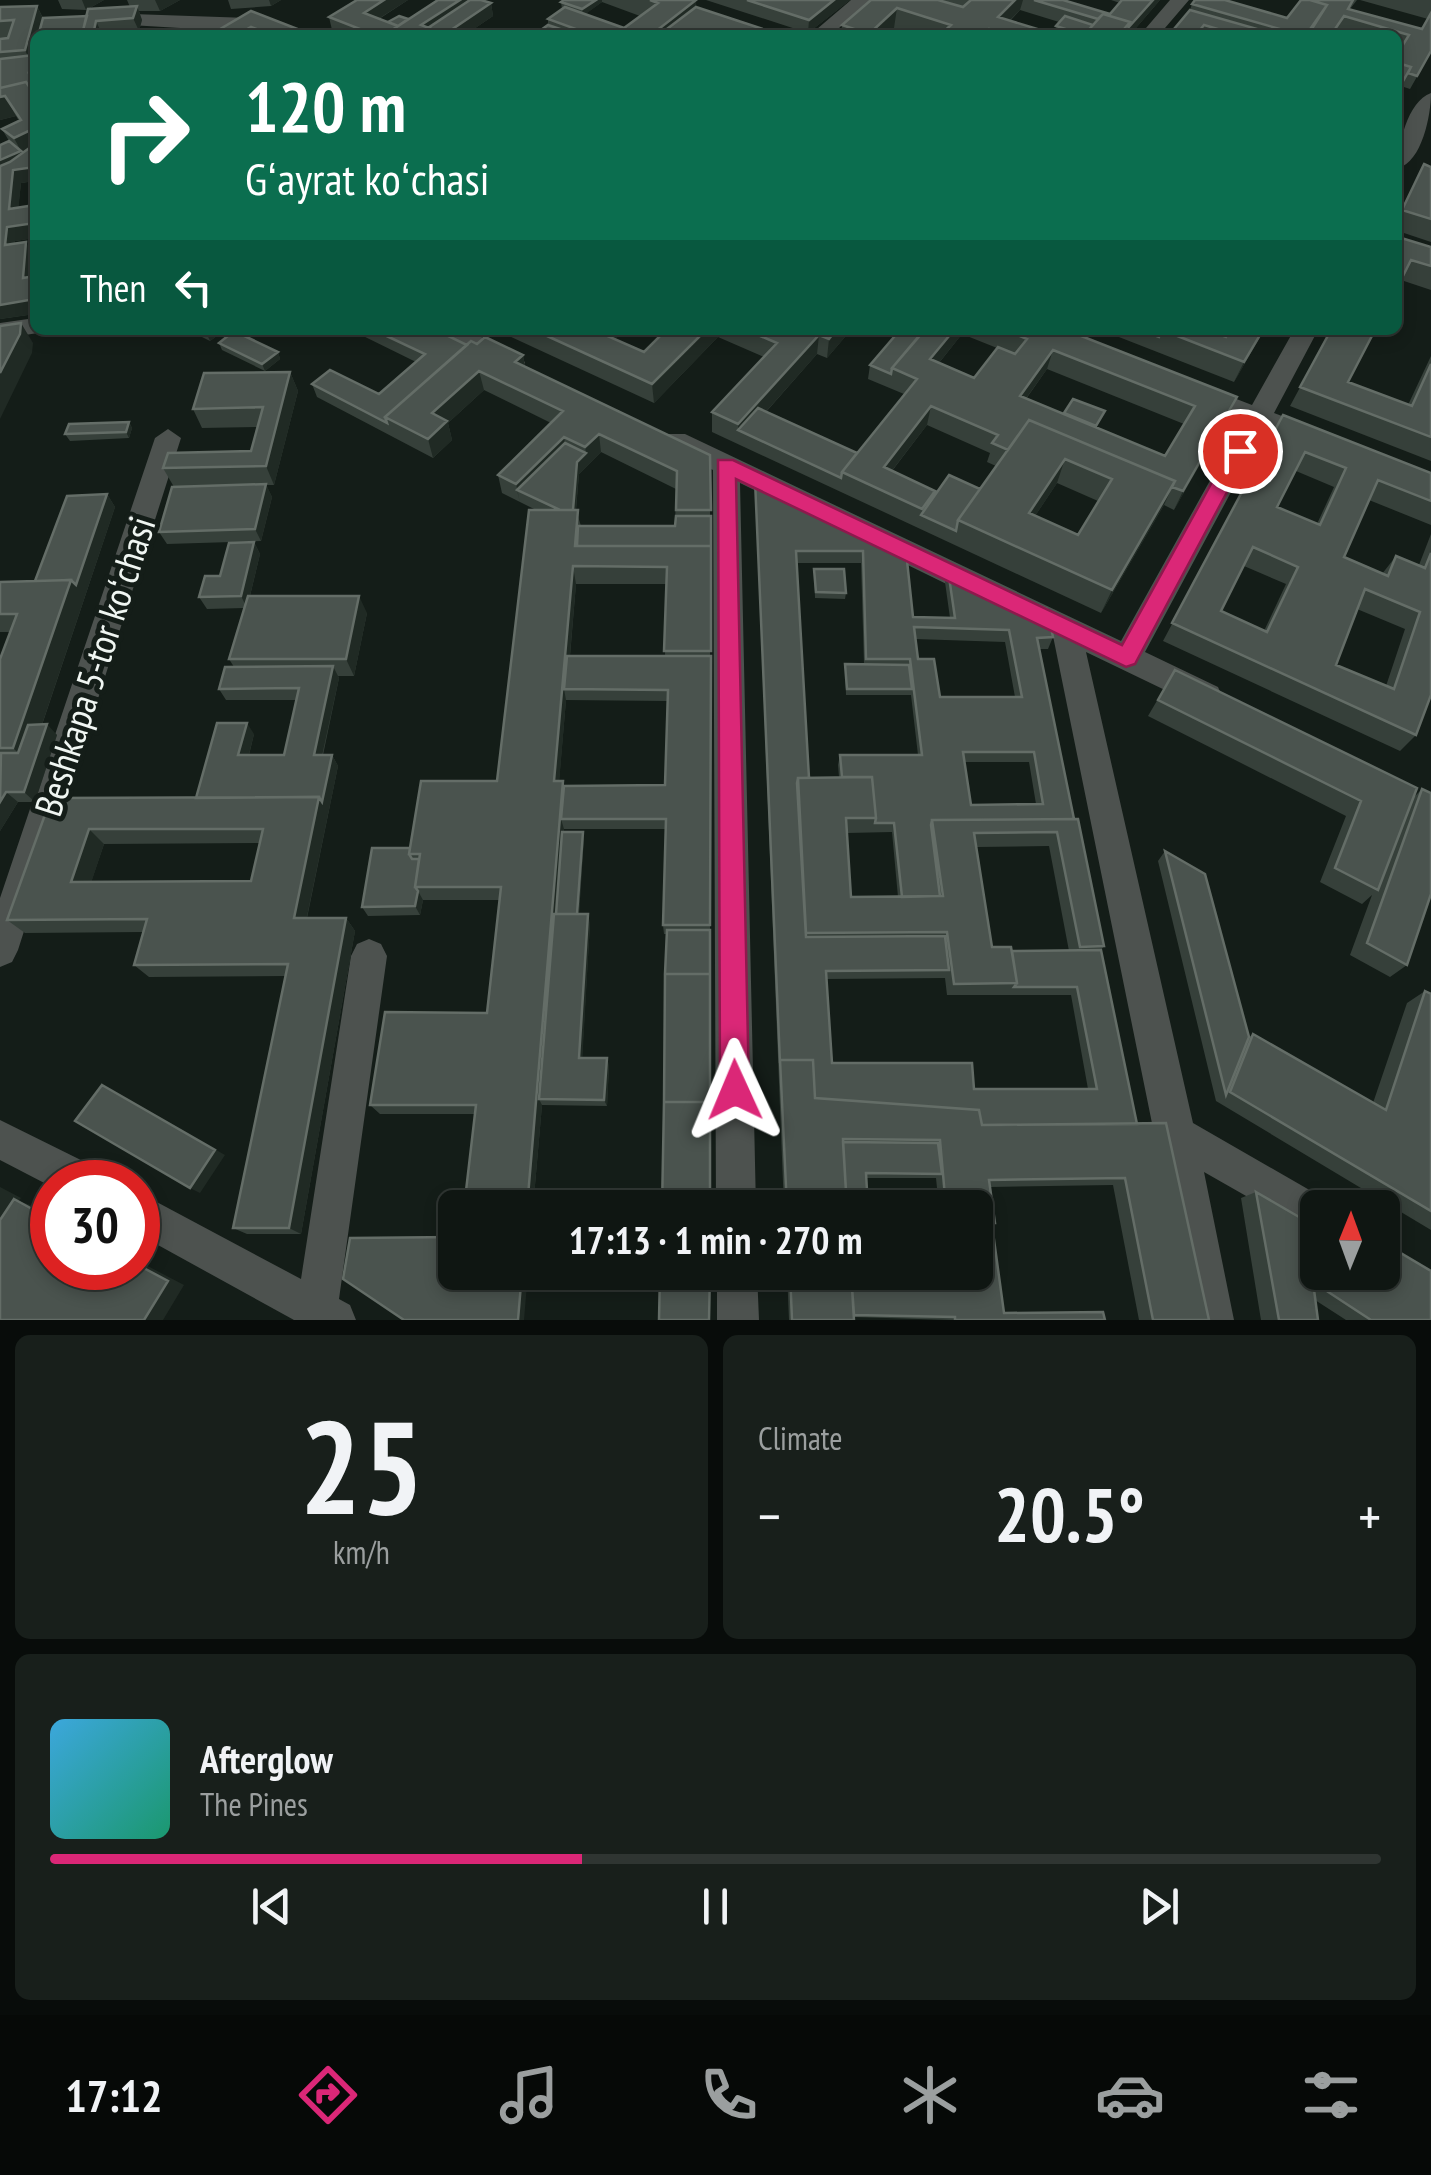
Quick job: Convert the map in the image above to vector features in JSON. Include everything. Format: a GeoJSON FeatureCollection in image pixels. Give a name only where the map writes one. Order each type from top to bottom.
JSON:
{"type":"FeatureCollection","features":[{"type":"Feature","properties":{"kind":"street"},"geometry":{"type":"LineString","coordinates":[[164,30],[206,0]]}},
{"type":"Feature","properties":{"kind":"street"},"geometry":{"type":"LineString","coordinates":[[824,30],[862,0]]}},
{"type":"Feature","properties":{"kind":"street"},"geometry":{"type":"LineString","coordinates":[[1153,30],[1180,0]]}},
{"type":"Feature","properties":{"kind":"street"},"geometry":{"type":"LineString","coordinates":[[77,20],[176,18],[250,24],[271,30]]}},
{"type":"Feature","properties":{"kind":"street"},"geometry":{"type":"LineString","coordinates":[[1402,154],[1431,99]]}},
{"type":"Feature","properties":{"kind":"street"},"geometry":{"type":"LineString","coordinates":[[0,331],[30,327]]}},
{"type":"Feature","properties":{"kind":"street"},"geometry":{"type":"LineString","coordinates":[[459,335],[535,372]]}},
{"type":"Feature","properties":{"kind":"street"},"geometry":{"type":"LineString","coordinates":[[1126,657],[1303,335]]}},
{"type":"Feature","properties":{"kind":"street"},"geometry":{"type":"LineString","coordinates":[[1167,380],[1344,451]]}},
{"type":"Feature","properties":{"kind":"street"},"geometry":{"type":"LineString","coordinates":[[656,432],[1234,710]]}},
{"type":"Feature","properties":{"kind":"street","name":"Beshkapa 5-tor koʻchasi"},"geometry":{"type":"LineString","coordinates":[[0,950],[168,438]]}},
{"type":"Feature","properties":{"kind":"street"},"geometry":{"type":"LineString","coordinates":[[726,465],[736,1190]]}},
{"type":"Feature","properties":{"kind":"street"},"geometry":{"type":"LineString","coordinates":[[1066,627],[1178,1135],[1212,1320]]}},
{"type":"Feature","properties":{"kind":"street"},"geometry":{"type":"LineString","coordinates":[[160,1224],[326,1314],[369,956]]}},
{"type":"Feature","properties":{"kind":"street"},"geometry":{"type":"LineString","coordinates":[[1178,1135],[1300,1206]]}},
{"type":"Feature","properties":{"kind":"street"},"geometry":{"type":"LineString","coordinates":[[0,1138],[41,1160]]}},
{"type":"Feature","properties":{"kind":"street"},"geometry":{"type":"LineString","coordinates":[[737,1290],[738,1320]]}},
{"type":"Feature","properties":{"kind":"building"},"geometry":{"type":"Polygon","coordinates":[[[357,0],[384,0],[364,13],[398,26],[392,30],[362,30],[329,17],[357,0]]]}},
{"type":"Feature","properties":{"kind":"building"},"geometry":{"type":"Polygon","coordinates":[[[438,0],[460,0],[421,25],[434,30],[392,30],[438,0]]]}},
{"type":"Feature","properties":{"kind":"building"},"geometry":{"type":"Polygon","coordinates":[[[470,0],[491,3],[451,30],[428,28],[470,0]]]}},
{"type":"Feature","properties":{"kind":"building"},"geometry":{"type":"Polygon","coordinates":[[[596,0],[582,9],[561,2],[596,0]]]}},
{"type":"Feature","properties":{"kind":"building"},"geometry":{"type":"Polygon","coordinates":[[[650,0],[696,0],[657,30],[578,30],[548,19],[565,7],[624,28],[658,3],[650,0]]]}},
{"type":"Feature","properties":{"kind":"building"},"geometry":{"type":"Polygon","coordinates":[[[747,0],[834,0],[809,20],[747,0]]]}},
{"type":"Feature","properties":{"kind":"building"},"geometry":{"type":"Polygon","coordinates":[[[871,0],[938,0],[963,7],[971,0],[1015,0],[998,17],[1041,30],[946,30],[951,25],[897,8],[873,30],[842,25],[871,0]]]}},
{"type":"Feature","properties":{"kind":"building"},"geometry":{"type":"Polygon","coordinates":[[[1034,0],[1063,0],[1110,14],[1122,0],[1153,0],[1128,28],[1130,22],[1103,14],[1098,19],[1034,0]]]}},
{"type":"Feature","properties":{"kind":"building"},"geometry":{"type":"Polygon","coordinates":[[[1195,0],[1225,0],[1287,18],[1301,0],[1327,5],[1310,30],[1283,30],[1192,4],[1195,0]]]}},
{"type":"Feature","properties":{"kind":"building"},"geometry":{"type":"Polygon","coordinates":[[[1310,0],[1353,0],[1348,9],[1422,29],[1431,13],[1431,51],[1417,76],[1408,73],[1411,67],[1402,64],[1402,46],[1409,35],[1402,30],[1344,16],[1334,30],[1311,30],[1327,5],[1310,0]]]}},
{"type":"Feature","properties":{"kind":"building"},"geometry":{"type":"Polygon","coordinates":[[[37,6],[25,50],[0,52],[0,39],[8,38],[14,20],[0,21],[0,7],[37,6]]]}},
{"type":"Feature","properties":{"kind":"building"},"geometry":{"type":"Polygon","coordinates":[[[137,6],[133,18],[96,21],[94,30],[83,30],[88,9],[137,6]]]}},
{"type":"Feature","properties":{"kind":"building"},"geometry":{"type":"Polygon","coordinates":[[[696,7],[766,30],[666,30],[696,7]]]}},
{"type":"Feature","properties":{"kind":"building"},"geometry":{"type":"Polygon","coordinates":[[[1190,10],[1260,30],[1221,30],[1204,25],[1200,30],[1173,30],[1190,10]]]}},
{"type":"Feature","properties":{"kind":"building"},"geometry":{"type":"Polygon","coordinates":[[[251,11],[300,30],[251,27],[219,30],[251,11]]]}},
{"type":"Feature","properties":{"kind":"building"},"geometry":{"type":"Polygon","coordinates":[[[1103,14],[1130,22],[1123,30],[1089,30],[1103,14]]]}},
{"type":"Feature","properties":{"kind":"building"},"geometry":{"type":"Polygon","coordinates":[[[87,16],[83,30],[40,30],[43,18],[87,16]]]}},
{"type":"Feature","properties":{"kind":"building"},"geometry":{"type":"Polygon","coordinates":[[[399,16],[408,19],[398,26],[388,22],[399,16]]]}},
{"type":"Feature","properties":{"kind":"building"},"geometry":{"type":"Polygon","coordinates":[[[1065,16],[1093,25],[1088,30],[1056,26],[1065,16]]]}},
{"type":"Feature","properties":{"kind":"building"},"geometry":{"type":"Polygon","coordinates":[[[30,55],[30,88],[26,82],[0,88],[0,59],[30,55]]]}},
{"type":"Feature","properties":{"kind":"building"},"geometry":{"type":"Polygon","coordinates":[[[1402,64],[1411,67],[1402,83],[1402,64]]]}},
{"type":"Feature","properties":{"kind":"building"},"geometry":{"type":"Polygon","coordinates":[[[26,82],[30,88],[30,130],[14,138],[2,129],[21,120],[5,96],[0,97],[0,88],[26,82]]]}},
{"type":"Feature","properties":{"kind":"building"},"geometry":{"type":"Polygon","coordinates":[[[9,141],[21,151],[0,160],[0,145],[9,141]]]}},
{"type":"Feature","properties":{"kind":"building"},"geometry":{"type":"Polygon","coordinates":[[[30,148],[30,168],[13,170],[9,209],[30,206],[30,224],[7,227],[5,245],[26,242],[23,278],[30,277],[30,300],[0,305],[0,166],[30,148]]]}},
{"type":"Feature","properties":{"kind":"building"},"geometry":{"type":"Polygon","coordinates":[[[1424,164],[1431,167],[1431,219],[1402,210],[1424,164]]]}},
{"type":"Feature","properties":{"kind":"building"},"geometry":{"type":"Polygon","coordinates":[[[1402,238],[1431,247],[1431,266],[1411,260],[1402,278],[1402,238]]]}},
{"type":"Feature","properties":{"kind":"building"},"geometry":{"type":"Polygon","coordinates":[[[21,323],[20,334],[0,373],[0,326],[21,323]]]}},
{"type":"Feature","properties":{"kind":"building"},"geometry":{"type":"Polygon","coordinates":[[[229,335],[242,335],[278,352],[262,364],[219,343],[229,335]]]}},
{"type":"Feature","properties":{"kind":"building"},"geometry":{"type":"Polygon","coordinates":[[[385,335],[446,335],[467,345],[385,417],[387,423],[312,384],[330,370],[379,394],[425,354],[385,335]]]}},
{"type":"Feature","properties":{"kind":"building"},"geometry":{"type":"Polygon","coordinates":[[[545,335],[605,335],[644,352],[661,335],[701,335],[652,384],[545,335]]]}},
{"type":"Feature","properties":{"kind":"building"},"geometry":{"type":"Polygon","coordinates":[[[758,335],[819,335],[738,424],[712,412],[777,343],[758,335]]]}},
{"type":"Feature","properties":{"kind":"building"},"geometry":{"type":"Polygon","coordinates":[[[896,335],[920,335],[891,374],[870,365],[896,335]]]}},
{"type":"Feature","properties":{"kind":"building"},"geometry":{"type":"Polygon","coordinates":[[[920,335],[950,335],[930,359],[974,378],[998,347],[1015,354],[1027,339],[1017,335],[1079,335],[1237,397],[1183,491],[1172,487],[1175,481],[1029,420],[1008,450],[992,443],[998,435],[931,406],[884,467],[935,491],[922,509],[842,472],[917,379],[892,368],[920,335]],[[1053,350],[1020,396],[1165,456],[1195,406],[1053,350]]]}},
{"type":"Feature","properties":{"kind":"building"},"geometry":{"type":"Polygon","coordinates":[[[1175,335],[1260,335],[1244,362],[1175,335]]]}},
{"type":"Feature","properties":{"kind":"building"},"geometry":{"type":"Polygon","coordinates":[[[1328,335],[1372,335],[1348,382],[1412,406],[1431,364],[1431,437],[1300,387],[1328,335]]]}},
{"type":"Feature","properties":{"kind":"building"},"geometry":{"type":"Polygon","coordinates":[[[485,337],[523,355],[515,362],[710,455],[711,510],[676,510],[677,471],[599,434],[585,447],[564,437],[516,484],[498,475],[563,411],[479,371],[432,413],[447,421],[428,439],[385,417],[471,341],[477,344],[485,337]]]}},
{"type":"Feature","properties":{"kind":"building"},"geometry":{"type":"Polygon","coordinates":[[[290,372],[266,466],[163,468],[168,453],[251,451],[263,407],[193,409],[204,373],[290,372]]]}},
{"type":"Feature","properties":{"kind":"building"},"geometry":{"type":"Polygon","coordinates":[[[1073,399],[1105,411],[1096,426],[1064,413],[1073,399]]]}},
{"type":"Feature","properties":{"kind":"building"},"geometry":{"type":"Polygon","coordinates":[[[758,408],[857,453],[841,478],[738,430],[758,408]]]}},
{"type":"Feature","properties":{"kind":"building"},"geometry":{"type":"Polygon","coordinates":[[[1283,415],[1431,473],[1431,501],[1378,480],[1344,557],[1388,576],[1396,556],[1425,568],[1431,553],[1431,695],[1416,735],[1172,623],[1283,415]],[[1305,452],[1277,507],[1320,525],[1346,468],[1305,452]],[[1253,547],[1221,611],[1267,632],[1298,567],[1253,547]],[[1365,589],[1336,665],[1394,689],[1420,612],[1365,589]]]}},
{"type":"Feature","properties":{"kind":"building"},"geometry":{"type":"Polygon","coordinates":[[[1029,420],[1175,481],[1112,590],[958,520],[1029,420]],[[1065,459],[1029,513],[1078,535],[1112,479],[1065,459]]]}},
{"type":"Feature","properties":{"kind":"building"},"geometry":{"type":"Polygon","coordinates":[[[129,422],[126,432],[65,434],[69,424],[129,422]]]}},
{"type":"Feature","properties":{"kind":"building"},"geometry":{"type":"Polygon","coordinates":[[[565,443],[586,453],[577,462],[573,510],[560,510],[517,490],[565,443]]]}},
{"type":"Feature","properties":{"kind":"building"},"geometry":{"type":"Polygon","coordinates":[[[949,475],[980,489],[958,520],[956,531],[921,515],[949,475]]]}},
{"type":"Feature","properties":{"kind":"building"},"geometry":{"type":"Polygon","coordinates":[[[755,480],[871,530],[868,535],[906,551],[913,617],[955,618],[948,570],[1047,609],[1053,637],[1037,638],[1074,819],[932,820],[940,896],[902,897],[894,823],[875,823],[872,777],[842,777],[840,755],[922,755],[910,659],[866,659],[863,551],[796,551],[809,778],[798,778],[797,783],[806,937],[945,936],[949,970],[826,971],[832,1063],[972,1063],[974,1089],[1097,1089],[1077,987],[1014,987],[1017,983],[1012,951],[1101,950],[1137,1124],[982,1125],[979,1110],[815,1098],[813,1060],[780,1063],[755,480]],[[914,627],[918,659],[934,659],[940,697],[1022,697],[1009,630],[914,627]],[[963,752],[971,805],[1043,804],[1034,752],[963,752]]]}},
{"type":"Feature","properties":{"kind":"building"},"geometry":{"type":"Polygon","coordinates":[[[266,484],[255,529],[159,532],[172,487],[266,484]]]}},
{"type":"Feature","properties":{"kind":"building"},"geometry":{"type":"Polygon","coordinates":[[[107,494],[76,585],[71,580],[35,581],[67,496],[107,494]]]}},
{"type":"Feature","properties":{"kind":"building"},"geometry":{"type":"Polygon","coordinates":[[[529,510],[578,510],[575,546],[711,546],[711,651],[664,651],[667,567],[573,566],[554,781],[563,781],[529,1190],[466,1190],[476,1105],[370,1105],[385,1012],[487,1013],[501,887],[415,887],[420,854],[409,854],[421,781],[497,781],[529,510]]]}},
{"type":"Feature","properties":{"kind":"building"},"geometry":{"type":"Polygon","coordinates":[[[676,516],[711,516],[711,546],[577,546],[578,526],[675,526],[676,516]]]}},
{"type":"Feature","properties":{"kind":"building"},"geometry":{"type":"Polygon","coordinates":[[[254,542],[241,596],[199,597],[205,576],[220,576],[229,543],[254,542]]]}},
{"type":"Feature","properties":{"kind":"building"},"geometry":{"type":"Polygon","coordinates":[[[814,569],[844,569],[846,593],[816,592],[814,569]]]}},
{"type":"Feature","properties":{"kind":"building"},"geometry":{"type":"Polygon","coordinates":[[[71,580],[13,748],[0,748],[0,659],[17,614],[0,614],[0,582],[71,580]]]}},
{"type":"Feature","properties":{"kind":"building"},"geometry":{"type":"Polygon","coordinates":[[[248,596],[359,596],[346,659],[229,659],[248,596]]]}},
{"type":"Feature","properties":{"kind":"building"},"geometry":{"type":"Polygon","coordinates":[[[567,656],[711,656],[710,925],[663,925],[666,819],[561,819],[564,786],[665,785],[668,690],[564,689],[567,656]]]}},
{"type":"Feature","properties":{"kind":"building"},"geometry":{"type":"Polygon","coordinates":[[[845,664],[909,665],[912,689],[847,689],[845,664]]]}},
{"type":"Feature","properties":{"kind":"building"},"geometry":{"type":"Polygon","coordinates":[[[333,666],[314,755],[332,755],[322,802],[319,797],[196,798],[217,723],[247,723],[238,755],[284,755],[299,688],[219,689],[225,667],[333,666]]]}},
{"type":"Feature","properties":{"kind":"building"},"geometry":{"type":"Polygon","coordinates":[[[1175,670],[1417,788],[1378,890],[1335,868],[1361,801],[1158,700],[1175,670]]]}},
{"type":"Feature","properties":{"kind":"building"},"geometry":{"type":"Polygon","coordinates":[[[47,724],[24,792],[6,792],[0,802],[1,753],[18,753],[28,725],[47,724]]]}},
{"type":"Feature","properties":{"kind":"building"},"geometry":{"type":"Polygon","coordinates":[[[872,777],[876,818],[846,818],[851,897],[943,896],[932,820],[1078,819],[1104,946],[1080,947],[1057,832],[974,833],[992,947],[1011,947],[1017,983],[954,984],[947,932],[806,933],[798,778],[872,777]]]}},
{"type":"Feature","properties":{"kind":"building"},"geometry":{"type":"Polygon","coordinates":[[[1422,789],[1431,793],[1431,894],[1407,965],[1367,943],[1422,789]]]}},
{"type":"Feature","properties":{"kind":"building"},"geometry":{"type":"Polygon","coordinates":[[[319,797],[294,918],[346,918],[289,1228],[233,1228],[288,964],[134,965],[147,919],[7,920],[51,798],[319,797]],[[89,829],[71,882],[251,881],[263,829],[89,829]]]}},
{"type":"Feature","properties":{"kind":"building"},"geometry":{"type":"Polygon","coordinates":[[[562,832],[583,832],[577,914],[556,914],[562,832]]]}},
{"type":"Feature","properties":{"kind":"building"},"geometry":{"type":"Polygon","coordinates":[[[372,848],[410,848],[412,859],[419,859],[415,906],[362,907],[372,848]]]}},
{"type":"Feature","properties":{"kind":"building"},"geometry":{"type":"Polygon","coordinates":[[[1165,851],[1205,874],[1249,1037],[1226,1095],[1165,851]]]}},
{"type":"Feature","properties":{"kind":"building"},"geometry":{"type":"Polygon","coordinates":[[[554,914],[588,914],[579,1058],[607,1058],[604,1100],[539,1099],[554,914]]]}},
{"type":"Feature","properties":{"kind":"building"},"geometry":{"type":"Polygon","coordinates":[[[667,930],[710,930],[710,974],[665,974],[667,930]]]}},
{"type":"Feature","properties":{"kind":"building"},"geometry":{"type":"Polygon","coordinates":[[[665,974],[710,974],[710,1102],[664,1102],[665,974]]]}},
{"type":"Feature","properties":{"kind":"building"},"geometry":{"type":"Polygon","coordinates":[[[1425,991],[1431,994],[1431,1211],[1230,1092],[1253,1034],[1386,1110],[1425,991]]]}},
{"type":"Feature","properties":{"kind":"building"},"geometry":{"type":"Polygon","coordinates":[[[780,1060],[813,1060],[815,1098],[979,1110],[982,1125],[1166,1123],[1209,1320],[1153,1320],[1125,1178],[989,1180],[990,1190],[944,1190],[940,1140],[843,1139],[846,1190],[786,1190],[780,1060]]]}},
{"type":"Feature","properties":{"kind":"building"},"geometry":{"type":"Polygon","coordinates":[[[102,1085],[215,1150],[190,1188],[160,1171],[160,1160],[142,1160],[75,1121],[102,1085]]]}},
{"type":"Feature","properties":{"kind":"building"},"geometry":{"type":"Polygon","coordinates":[[[664,1102],[710,1102],[710,1190],[662,1190],[664,1102]]]}},
{"type":"Feature","properties":{"kind":"building"},"geometry":{"type":"Polygon","coordinates":[[[843,1142],[938,1143],[942,1174],[866,1173],[867,1190],[846,1190],[843,1142]]]}},
{"type":"Feature","properties":{"kind":"building"},"geometry":{"type":"Polygon","coordinates":[[[1256,1192],[1300,1218],[1300,1290],[1314,1290],[1318,1320],[1279,1320],[1256,1192]]]}},
{"type":"Feature","properties":{"kind":"building"},"geometry":{"type":"Polygon","coordinates":[[[14,1199],[30,1208],[30,1290],[160,1290],[160,1277],[168,1281],[144,1320],[0,1320],[0,1220],[14,1199]]]}},
{"type":"Feature","properties":{"kind":"building"},"geometry":{"type":"Polygon","coordinates":[[[993,1232],[1004,1313],[1103,1312],[1105,1320],[955,1320],[854,1315],[852,1290],[993,1290],[993,1232]]]}},
{"type":"Feature","properties":{"kind":"building"},"geometry":{"type":"Polygon","coordinates":[[[438,1237],[438,1290],[520,1290],[518,1320],[404,1320],[343,1279],[350,1238],[438,1237]]]}},
{"type":"Feature","properties":{"kind":"building"},"geometry":{"type":"Polygon","coordinates":[[[1400,1253],[1431,1271],[1431,1320],[1371,1320],[1325,1290],[1400,1290],[1400,1253]]]}},
{"type":"Feature","properties":{"kind":"building"},"geometry":{"type":"Polygon","coordinates":[[[660,1290],[710,1290],[709,1320],[659,1320],[660,1290]]]}},
{"type":"Feature","properties":{"kind":"building"},"geometry":{"type":"Polygon","coordinates":[[[791,1290],[852,1290],[854,1320],[792,1320],[791,1290]]]}},
{"type":"Feature","properties":{"kind":"route"},"geometry":{"type":"LineString","coordinates":[[735,1090],[726,465],[1126,657],[1240,451]]}}]}
